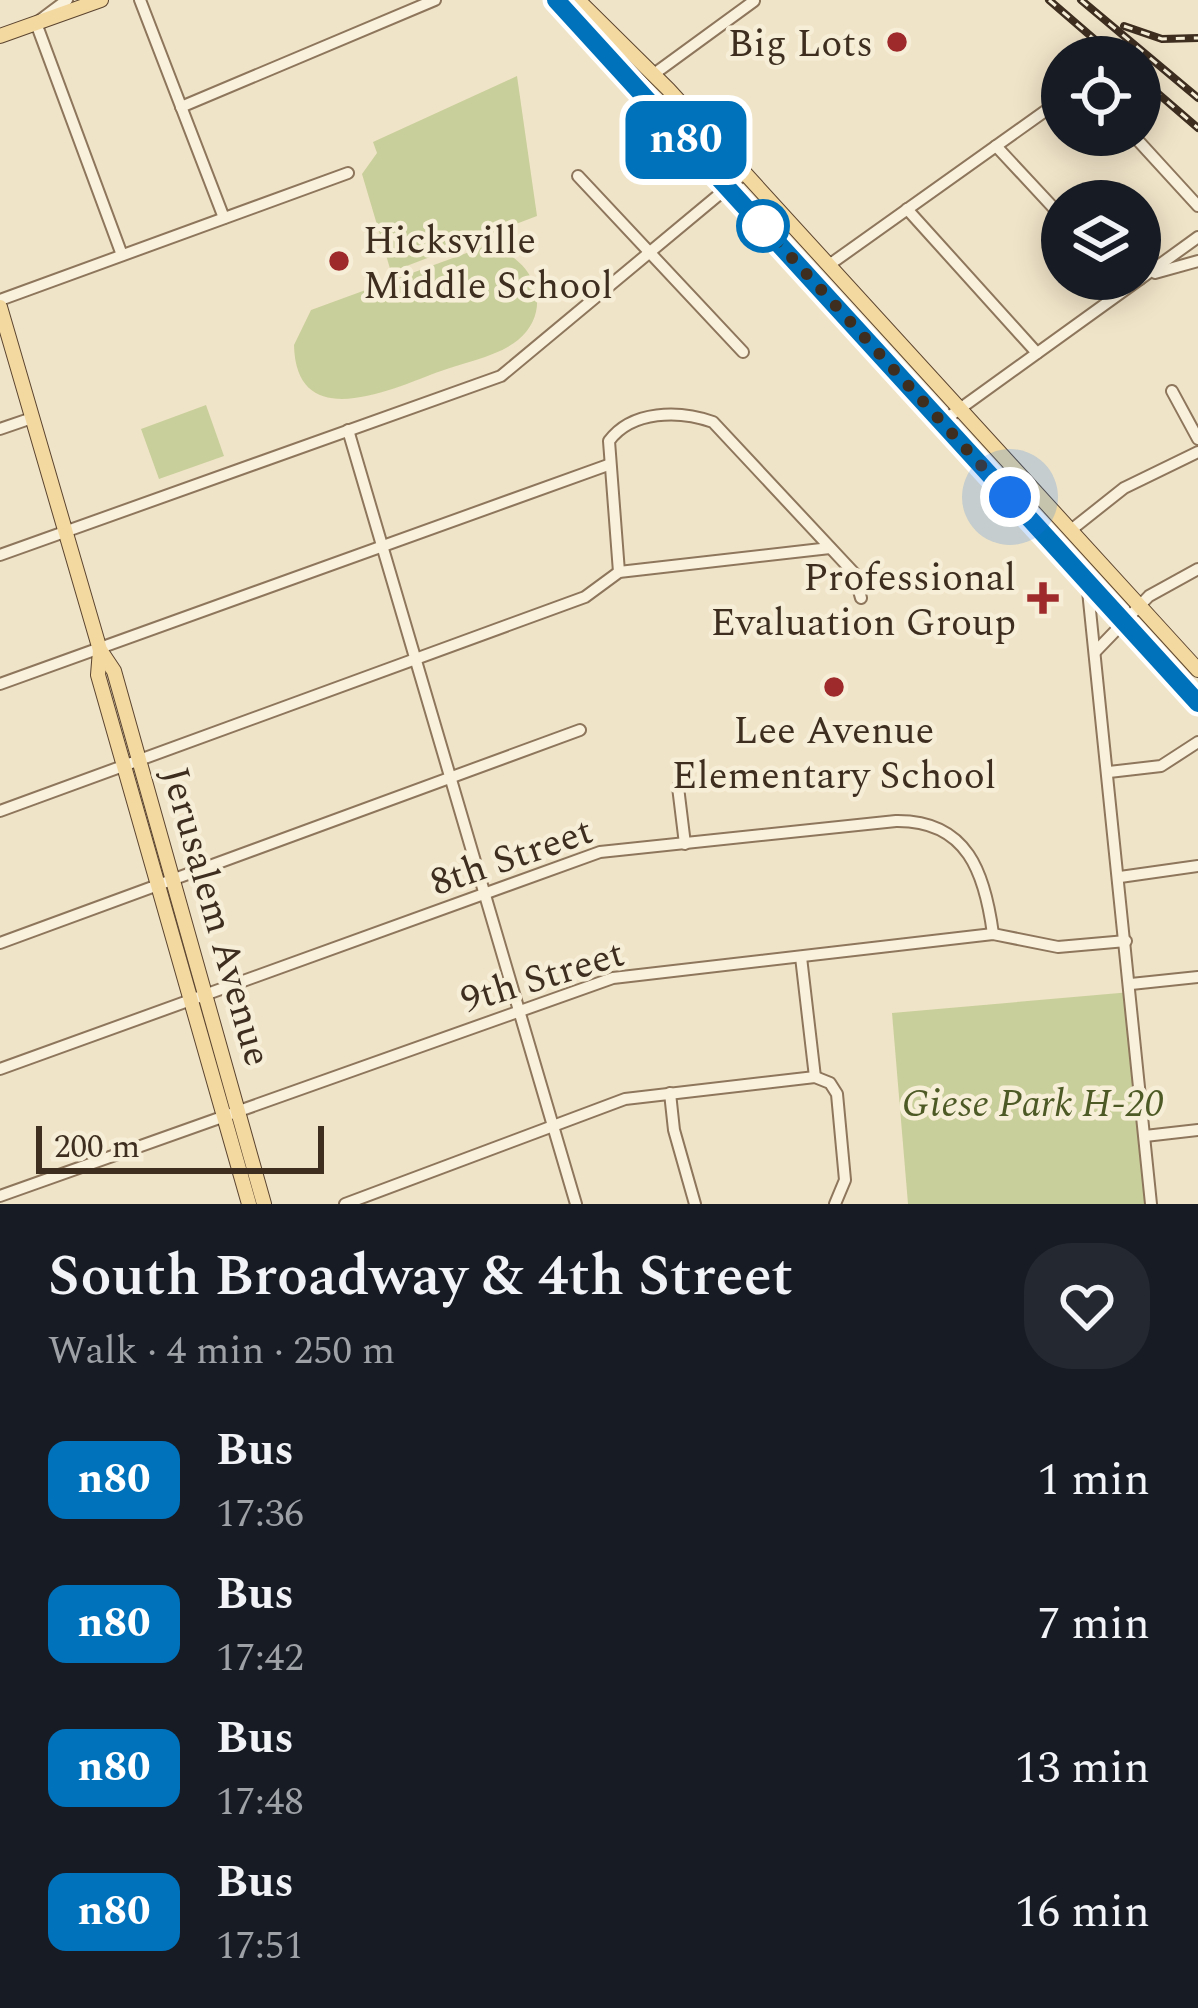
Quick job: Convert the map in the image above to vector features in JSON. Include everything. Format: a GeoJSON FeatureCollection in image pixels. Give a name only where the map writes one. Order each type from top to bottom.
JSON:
{"type":"FeatureCollection","features":[{"type":"Feature","properties":{"kind":"main road"},"geometry":{"type":"LineString","coordinates":[[0,36],[101,0]]}},
{"type":"Feature","properties":{"kind":"main road"},"geometry":{"type":"LineString","coordinates":[[556,0],[1198,703]]}},
{"type":"Feature","properties":{"kind":"main road"},"geometry":{"type":"LineString","coordinates":[[578,0],[654,74],[1198,670]]}},
{"type":"Feature","properties":{"kind":"main road","name":"Jerusalem Avenue"},"geometry":{"type":"LineString","coordinates":[[0,304],[100,650],[98,675],[132,762],[264,1204]]}},
{"type":"Feature","properties":{"kind":"main road","name":"Jerusalem Avenue"},"geometry":{"type":"LineString","coordinates":[[199,997],[222,1116],[249,1204]]}},
{"type":"Feature","properties":{"kind":"street"},"geometry":{"type":"LineString","coordinates":[[67,0],[36,23],[122,255]]}},
{"type":"Feature","properties":{"kind":"street"},"geometry":{"type":"LineString","coordinates":[[140,0],[224,218]]}},
{"type":"Feature","properties":{"kind":"street"},"geometry":{"type":"LineString","coordinates":[[181,107],[435,0]]}},
{"type":"Feature","properties":{"kind":"street"},"geometry":{"type":"LineString","coordinates":[[654,74],[754,1]]}},
{"type":"Feature","properties":{"kind":"street"},"geometry":{"type":"LineString","coordinates":[[829,265],[1041,114]]}},
{"type":"Feature","properties":{"kind":"street"},"geometry":{"type":"LineString","coordinates":[[996,146],[1041,194]]}},
{"type":"Feature","properties":{"kind":"street"},"geometry":{"type":"LineString","coordinates":[[1152,156],[1198,206]]}},
{"type":"Feature","properties":{"kind":"street"},"geometry":{"type":"LineString","coordinates":[[0,304],[348,173]]}},
{"type":"Feature","properties":{"kind":"street"},"geometry":{"type":"LineString","coordinates":[[0,555],[501,376],[745,173]]}},
{"type":"Feature","properties":{"kind":"street"},"geometry":{"type":"LineString","coordinates":[[578,176],[743,352]]}},
{"type":"Feature","properties":{"kind":"street"},"geometry":{"type":"LineString","coordinates":[[908,209],[1037,353]]}},
{"type":"Feature","properties":{"kind":"street"},"geometry":{"type":"LineString","coordinates":[[1161,264],[1198,237]]}},
{"type":"Feature","properties":{"kind":"street"},"geometry":{"type":"LineString","coordinates":[[1161,272],[1198,261]]}},
{"type":"Feature","properties":{"kind":"street"},"geometry":{"type":"LineString","coordinates":[[943,421],[1104,300]]}},
{"type":"Feature","properties":{"kind":"street"},"geometry":{"type":"LineString","coordinates":[[1172,391],[1198,439]]}},
{"type":"Feature","properties":{"kind":"street"},"geometry":{"type":"LineString","coordinates":[[619,572],[609,441],[621,425],[636,419],[690,414],[713,422],[854,573],[861,598]]}},
{"type":"Feature","properties":{"kind":"street"},"geometry":{"type":"LineString","coordinates":[[0,429],[32,418]]}},
{"type":"Feature","properties":{"kind":"street"},"geometry":{"type":"LineString","coordinates":[[348,430],[577,1204]]}},
{"type":"Feature","properties":{"kind":"street"},"geometry":{"type":"LineString","coordinates":[[1071,530],[1124,488],[1198,452]]}},
{"type":"Feature","properties":{"kind":"street"},"geometry":{"type":"LineString","coordinates":[[0,684],[608,465]]}},
{"type":"Feature","properties":{"kind":"street"},"geometry":{"type":"LineString","coordinates":[[0,811],[585,597],[619,572],[830,548]]}},
{"type":"Feature","properties":{"kind":"street"},"geometry":{"type":"LineString","coordinates":[[1096,651],[1140,606],[1198,569]]}},
{"type":"Feature","properties":{"kind":"street"},"geometry":{"type":"LineString","coordinates":[[1087,578],[1151,1204]]}},
{"type":"Feature","properties":{"kind":"street"},"geometry":{"type":"LineString","coordinates":[[0,943],[580,730]]}},
{"type":"Feature","properties":{"kind":"street"},"geometry":{"type":"LineString","coordinates":[[1109,772],[1161,766],[1198,742]]}},
{"type":"Feature","properties":{"kind":"street"},"geometry":{"type":"LineString","coordinates":[[678,787],[685,844]]}},
{"type":"Feature","properties":{"kind":"street","name":"8th Street"},"geometry":{"type":"LineString","coordinates":[[0,1069],[600,852],[896,821],[927,824],[952,835],[972,855],[983,875],[993,934]]}},
{"type":"Feature","properties":{"kind":"street"},"geometry":{"type":"LineString","coordinates":[[1120,877],[1198,866]]}},
{"type":"Feature","properties":{"kind":"street","name":"9th Street"},"geometry":{"type":"LineString","coordinates":[[0,1196],[613,978],[993,934],[1058,947],[1126,941]]}},
{"type":"Feature","properties":{"kind":"street"},"geometry":{"type":"LineString","coordinates":[[801,957],[814,1077]]}},
{"type":"Feature","properties":{"kind":"street"},"geometry":{"type":"LineString","coordinates":[[1131,984],[1198,977]]}},
{"type":"Feature","properties":{"kind":"street"},"geometry":{"type":"LineString","coordinates":[[344,1204],[625,1099],[814,1077],[830,1083],[837,1094],[845,1180],[837,1203]]}},
{"type":"Feature","properties":{"kind":"street"},"geometry":{"type":"LineString","coordinates":[[670,1093],[674,1130],[695,1204]]}},
{"type":"Feature","properties":{"kind":"street"},"geometry":{"type":"LineString","coordinates":[[1144,1136],[1198,1130]]}},
{"type":"Feature","properties":{"kind":"green space"},"geometry":{"type":"Polygon","coordinates":[[[517,76],[537,216],[391,272],[362,174],[377,153],[373,142],[517,76]]]}},
{"type":"Feature","properties":{"kind":"green space"},"geometry":{"type":"Polygon","coordinates":[[[483,247],[514,258],[533,282],[536,312],[518,340],[492,354],[374,394],[329,398],[311,390],[299,373],[294,345],[311,310],[483,247]]]}},
{"type":"Feature","properties":{"kind":"green space"},"geometry":{"type":"Polygon","coordinates":[[[206,405],[224,456],[159,479],[141,429],[206,405]]]}},
{"type":"Feature","properties":{"kind":"green space","name":"Giese Park H-20"},"geometry":{"type":"Polygon","coordinates":[[[1131,992],[1149,1204],[908,1204],[892,1013],[1131,992]]]}},
{"type":"Feature","properties":{"kind":"railway"},"geometry":{"type":"LineString","coordinates":[[1049,0],[1091,36]]}},
{"type":"Feature","properties":{"kind":"railway"},"geometry":{"type":"LineString","coordinates":[[1081,0],[1198,98]]}},
{"type":"Feature","properties":{"kind":"railway"},"geometry":{"type":"LineString","coordinates":[[1124,26],[1162,39],[1198,38]]}},
{"type":"Feature","properties":{"kind":"railway"},"geometry":{"type":"LineString","coordinates":[[1161,96],[1198,128]]}},
{"type":"Feature","properties":{"kind":"bus line","name":"n80"},"geometry":{"type":"LineString","coordinates":[[556,0],[1198,703]]}},
{"type":"Feature","properties":{"kind":"place","name":"Big Lots"},"geometry":{"type":"Point","coordinates":[897,42]}},
{"type":"Feature","properties":{"kind":"place","name":"Hicksville Middle School"},"geometry":{"type":"Point","coordinates":[339,261]}},
{"type":"Feature","properties":{"kind":"place","name":"Professional Evaluation Group"},"geometry":{"type":"Point","coordinates":[1043,598]}},
{"type":"Feature","properties":{"kind":"place","name":"Lee Avenue Elementary School"},"geometry":{"type":"Point","coordinates":[834,687]}},
{"type":"Feature","properties":{"kind":"route"},"geometry":{"type":"LineString","coordinates":[[763,226],[1010,497]]}}]}
